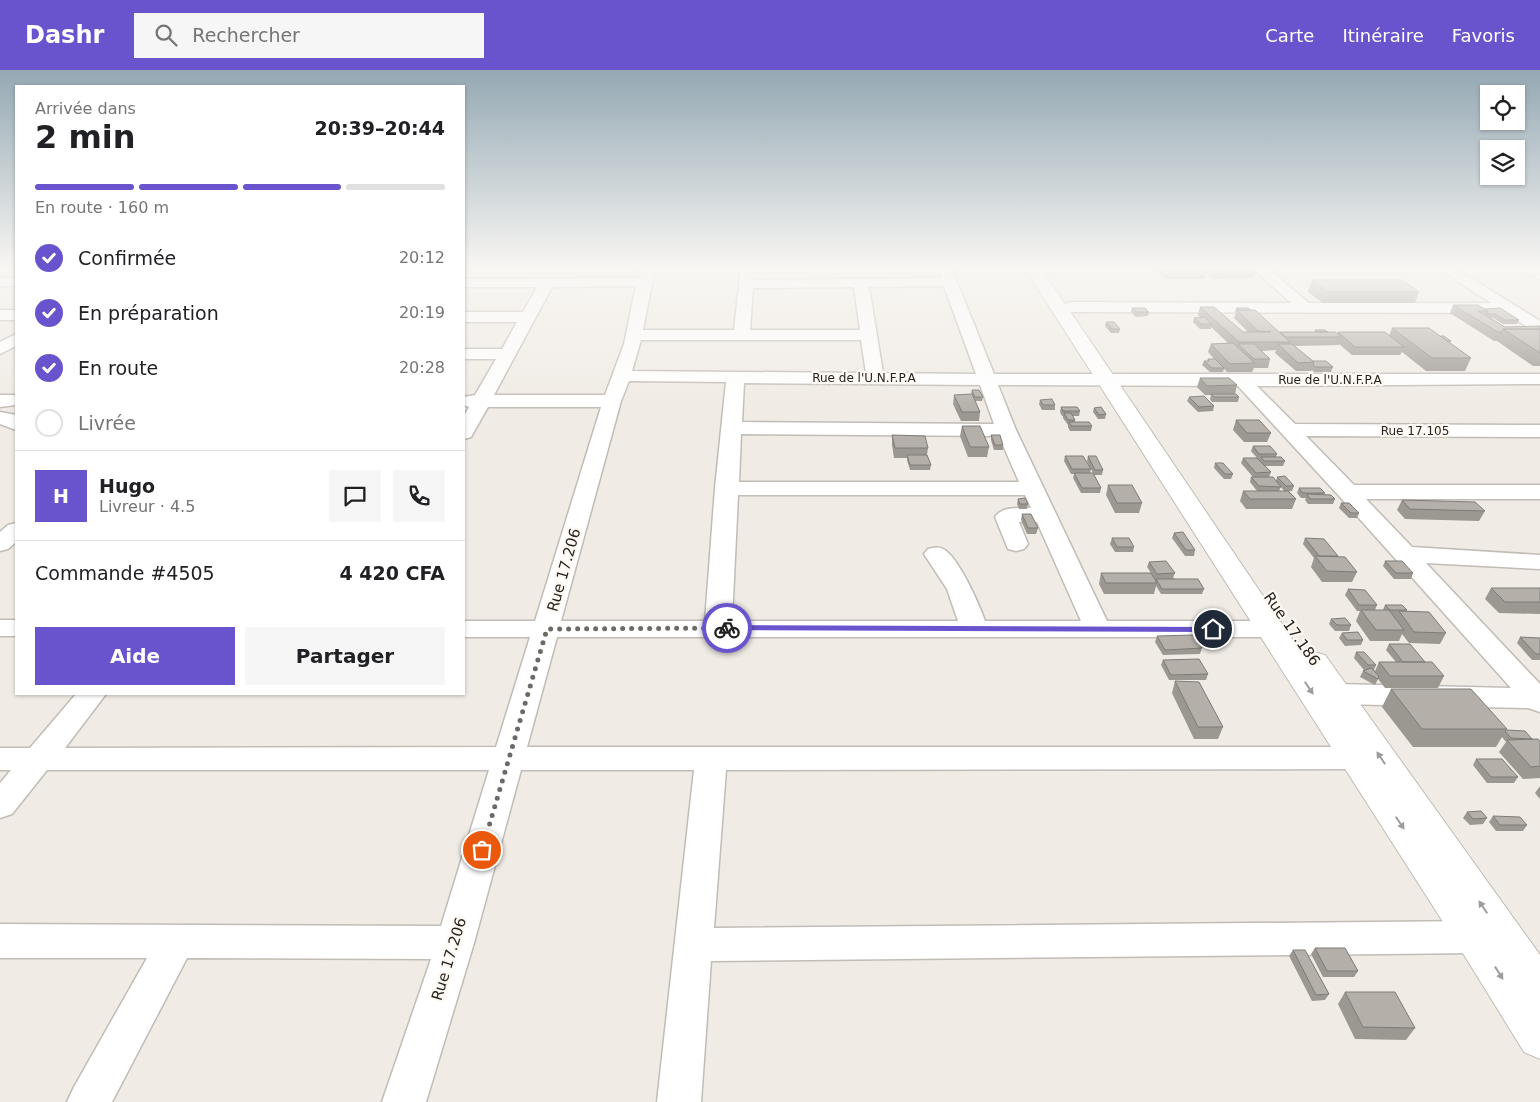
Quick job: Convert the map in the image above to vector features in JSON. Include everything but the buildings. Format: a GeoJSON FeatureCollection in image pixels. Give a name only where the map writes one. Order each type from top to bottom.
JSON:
{"type":"FeatureCollection","features":[{"type":"Feature","properties":{"kind":"main road"},"geometry":{"type":"LineString","coordinates":[[1067,315],[1113,380],[1270,629],[1476,937],[1540,1037]]}},
{"type":"Feature","properties":{"kind":"main road","name":"Rue 17.186"},"geometry":{"type":"LineString","coordinates":[[1076,315],[1113,380],[1336,694],[1540,990]]}},
{"type":"Feature","properties":{"kind":"street","name":"Rue 17.206"},"geometry":{"type":"LineString","coordinates":[[404,1102],[455,942],[634,335],[638,315]]}},
{"type":"Feature","properties":{"kind":"street"},"geometry":{"type":"LineString","coordinates":[[742,336],[744,315]]}},
{"type":"Feature","properties":{"kind":"street"},"geometry":{"type":"LineString","coordinates":[[866,315],[875,378]]}},
{"type":"Feature","properties":{"kind":"street"},"geometry":{"type":"LineString","coordinates":[[963,315],[1006,430],[1098,630]]}},
{"type":"Feature","properties":{"kind":"street"},"geometry":{"type":"LineString","coordinates":[[1518,315],[1540,328]]}},
{"type":"Feature","properties":{"kind":"street"},"geometry":{"type":"LineString","coordinates":[[465,316],[528,317],[465,431]]}},
{"type":"Feature","properties":{"kind":"street"},"geometry":{"type":"LineString","coordinates":[[634,335],[869,335]]}},
{"type":"Feature","properties":{"kind":"street"},"geometry":{"type":"LineString","coordinates":[[0,351],[15,340]]}},
{"type":"Feature","properties":{"kind":"street"},"geometry":{"type":"LineString","coordinates":[[0,351],[15,353]]}},
{"type":"Feature","properties":{"kind":"street"},"geometry":{"type":"LineString","coordinates":[[465,354],[507,354]]}},
{"type":"Feature","properties":{"kind":"street"},"geometry":{"type":"LineString","coordinates":[[718,628],[726,488],[735,378]]}},
{"type":"Feature","properties":{"kind":"street","name":"Rue de l'U.N.F.P.A"},"geometry":{"type":"LineString","coordinates":[[465,401],[483,401],[735,378],[1113,380],[1540,379]]}},
{"type":"Feature","properties":{"kind":"street"},"geometry":{"type":"LineString","coordinates":[[1242,380],[1539,699]]}},
{"type":"Feature","properties":{"kind":"street"},"geometry":{"type":"LineString","coordinates":[[0,401],[15,400]]}},
{"type":"Feature","properties":{"kind":"street"},"geometry":{"type":"LineString","coordinates":[[0,418],[14,420],[15,422]]}},
{"type":"Feature","properties":{"kind":"street"},"geometry":{"type":"LineString","coordinates":[[732,428],[1006,430]]}},
{"type":"Feature","properties":{"kind":"street","name":"Rue 17.105"},"geometry":{"type":"LineString","coordinates":[[1290,430],[1540,431]]}},
{"type":"Feature","properties":{"kind":"street"},"geometry":{"type":"LineString","coordinates":[[726,488],[1032,489]]}},
{"type":"Feature","properties":{"kind":"street"},"geometry":{"type":"LineString","coordinates":[[1348,492],[1540,492]]}},
{"type":"Feature","properties":{"kind":"street"},"geometry":{"type":"LineString","coordinates":[[1016,544],[1006,517],[1012,515],[1044,514]]}},
{"type":"Feature","properties":{"kind":"street"},"geometry":{"type":"LineString","coordinates":[[0,544],[15,531]]}},
{"type":"Feature","properties":{"kind":"street"},"geometry":{"type":"LineString","coordinates":[[936,554],[955,578],[963,595],[974,629]]}},
{"type":"Feature","properties":{"kind":"street"},"geometry":{"type":"LineString","coordinates":[[1403,554],[1540,562]]}},
{"type":"Feature","properties":{"kind":"street"},"geometry":{"type":"LineString","coordinates":[[0,628],[15,628]]}},
{"type":"Feature","properties":{"kind":"street"},"geometry":{"type":"LineString","coordinates":[[465,628],[1270,629]]}},
{"type":"Feature","properties":{"kind":"street"},"geometry":{"type":"LineString","coordinates":[[1336,694],[1539,699]]}},
{"type":"Feature","properties":{"kind":"street"},"geometry":{"type":"LineString","coordinates":[[0,805],[91,695]]}},
{"type":"Feature","properties":{"kind":"street"},"geometry":{"type":"LineString","coordinates":[[679,1102],[711,758]]}},
{"type":"Feature","properties":{"kind":"street"},"geometry":{"type":"LineString","coordinates":[[0,759],[1357,758]]}},
{"type":"Feature","properties":{"kind":"street"},"geometry":{"type":"LineString","coordinates":[[695,944],[1476,937]]}},
{"type":"Feature","properties":{"kind":"street"},"geometry":{"type":"LineString","coordinates":[[0,941],[455,942]]}},
{"type":"Feature","properties":{"kind":"street"},"geometry":{"type":"LineString","coordinates":[[89,1102],[177,941]]}},
{"type":"Feature","properties":{"kind":"way so far"},"geometry":{"type":"LineString","coordinates":[[482,850],[547,629],[727,628]]}},
{"type":"Feature","properties":{"kind":"route"},"geometry":{"type":"LineString","coordinates":[[727,628],[1213,629]]}}]}
